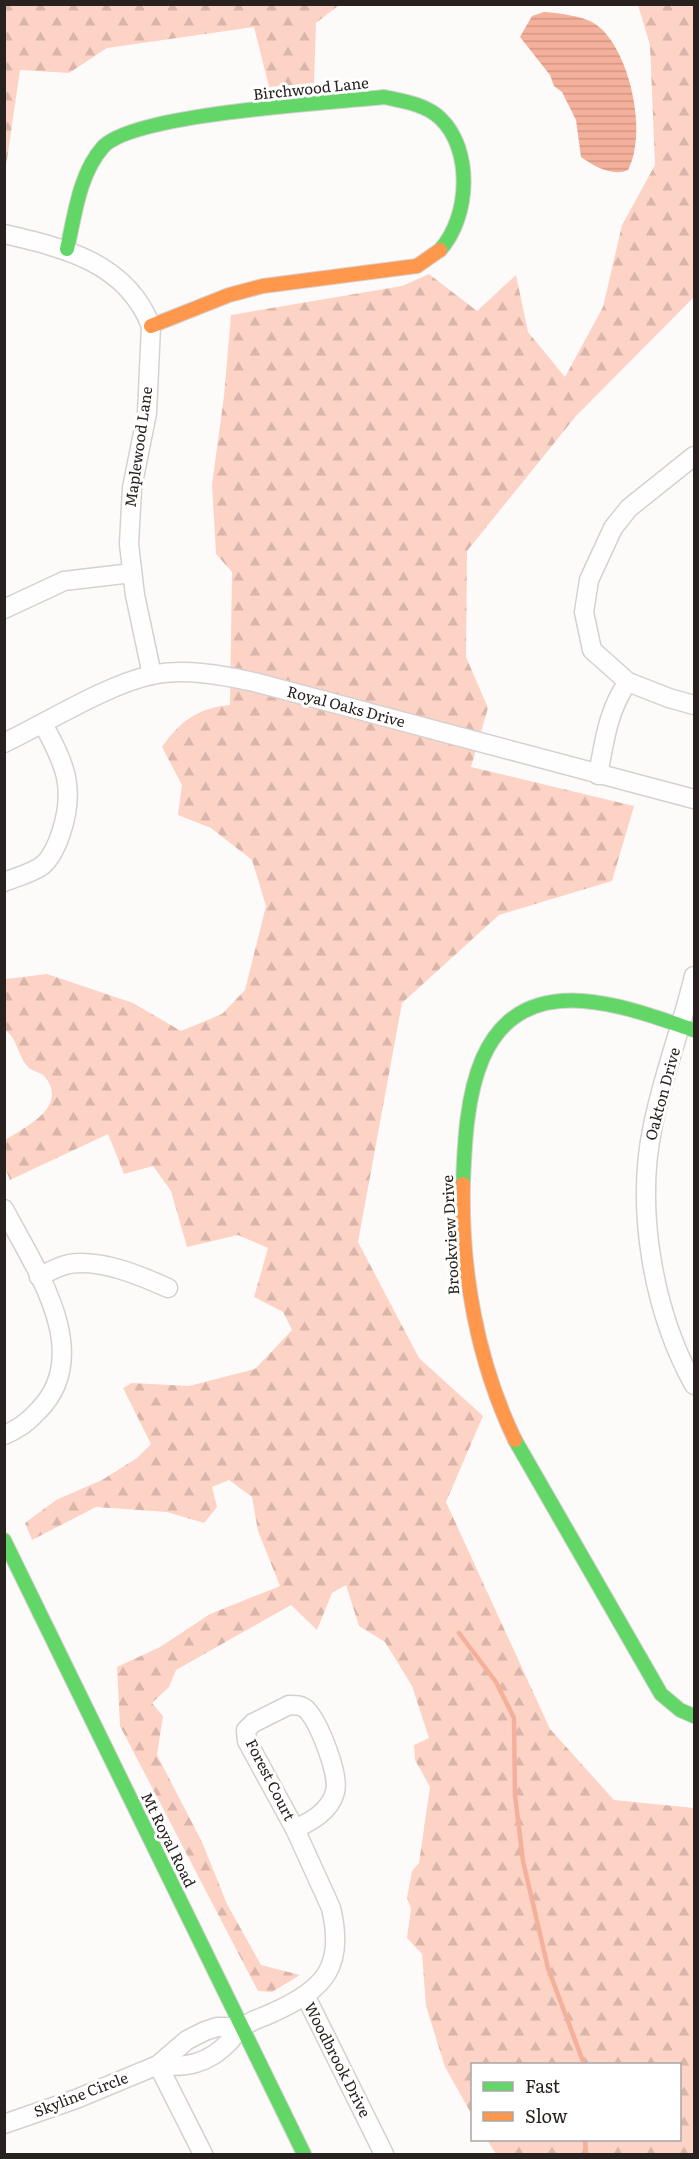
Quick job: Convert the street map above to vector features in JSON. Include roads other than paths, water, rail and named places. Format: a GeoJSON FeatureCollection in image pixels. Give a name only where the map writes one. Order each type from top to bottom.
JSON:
{"type":"FeatureCollection","features":[{"type":"Feature","properties":{"kind":"street","name":"Birchwood Lane"},"geometry":{"type":"LineString","coordinates":[[67,249],[86,175],[106,144],[140,127],[165,121],[384,97],[410,102],[440,118],[453,138],[464,163],[457,213],[447,240],[433,256],[417,266],[263,286],[229,295],[151,326]]}},
{"type":"Feature","properties":{"kind":"street"},"geometry":{"type":"LineString","coordinates":[[4,234],[67,249],[107,270],[121,282],[146,312],[151,326]]}},
{"type":"Feature","properties":{"kind":"street","name":"Maplewood Lane"},"geometry":{"type":"LineString","coordinates":[[151,326],[147,413],[132,488],[129,520],[132,573],[152,675]]}},
{"type":"Feature","properties":{"kind":"street"},"geometry":{"type":"LineString","coordinates":[[694,456],[629,508],[613,528],[589,580],[584,612],[592,650],[628,682],[694,705]]}},
{"type":"Feature","properties":{"kind":"street"},"geometry":{"type":"LineString","coordinates":[[4,609],[64,581],[132,573]]}},
{"type":"Feature","properties":{"kind":"street","name":"Royal Oaks Drive"},"geometry":{"type":"LineString","coordinates":[[4,743],[111,690],[152,675],[201,674],[254,682],[694,799]]}},
{"type":"Feature","properties":{"kind":"street"},"geometry":{"type":"LineString","coordinates":[[598,775],[606,730],[618,695],[628,682]]}},
{"type":"Feature","properties":{"kind":"street"},"geometry":{"type":"LineString","coordinates":[[4,882],[43,864],[58,844],[66,820],[69,800],[66,772],[43,724]]}},
{"type":"Feature","properties":{"kind":"street","name":"Oakton Drive"},"geometry":{"type":"LineString","coordinates":[[694,976],[688,1028],[653,1125],[647,1188],[648,1230],[660,1299],[682,1362],[694,1385]]}},
{"type":"Feature","properties":{"kind":"street","name":"Brookview Drive"},"geometry":{"type":"LineString","coordinates":[[688,1028],[598,1003],[569,1000],[543,1005],[519,1018],[496,1035],[480,1060],[474,1076],[464,1152],[469,1289],[478,1335],[501,1407],[524,1458],[661,1694],[680,1710],[694,1716]]}},
{"type":"Feature","properties":{"kind":"street"},"geometry":{"type":"LineString","coordinates":[[4,1209],[62,1328],[63,1360],[57,1384],[46,1404],[29,1420],[4,1435]]}},
{"type":"Feature","properties":{"kind":"street"},"geometry":{"type":"LineString","coordinates":[[39,1277],[67,1264],[83,1263],[122,1271],[168,1288]]}},
{"type":"Feature","properties":{"kind":"street","name":"Mt Royal Road"},"geometry":{"type":"LineString","coordinates":[[4,1540],[304,2154]]}},
{"type":"Feature","properties":{"kind":"street","name":"Forest Court"},"geometry":{"type":"LineString","coordinates":[[295,1829],[321,1814],[335,1795],[338,1780],[333,1762],[307,1710],[298,1705],[289,1705],[253,1723],[246,1730],[247,1741],[295,1829],[331,1908],[336,1949],[325,1977],[306,1997]]}},
{"type":"Feature","properties":{"kind":"street","name":"Woodbrook Drive"},"geometry":{"type":"LineString","coordinates":[[241,2027],[306,1997],[384,2154]]}},
{"type":"Feature","properties":{"kind":"street","name":"Skyline Circle"},"geometry":{"type":"LineString","coordinates":[[4,2124],[76,2099],[158,2065],[187,2040],[205,2031],[217,2027],[241,2027]]}},
{"type":"Feature","properties":{"kind":"street","name":"Skyline Circle"},"geometry":{"type":"LineString","coordinates":[[158,2065],[183,2067],[199,2064],[228,2044],[241,2027]]}},
{"type":"Feature","properties":{"kind":"street"},"geometry":{"type":"LineString","coordinates":[[158,2065],[203,2154]]}},
{"type":"Feature","properties":{"kind":"waterway"},"geometry":{"type":"LineString","coordinates":[[459,1633],[496,1682],[514,1718],[515,1795],[523,1861],[548,1968],[584,2063]]}},
{"type":"Feature","properties":{"kind":"waterway"},"geometry":{"type":"LineString","coordinates":[[585,2141],[586,2154]]}}]}
